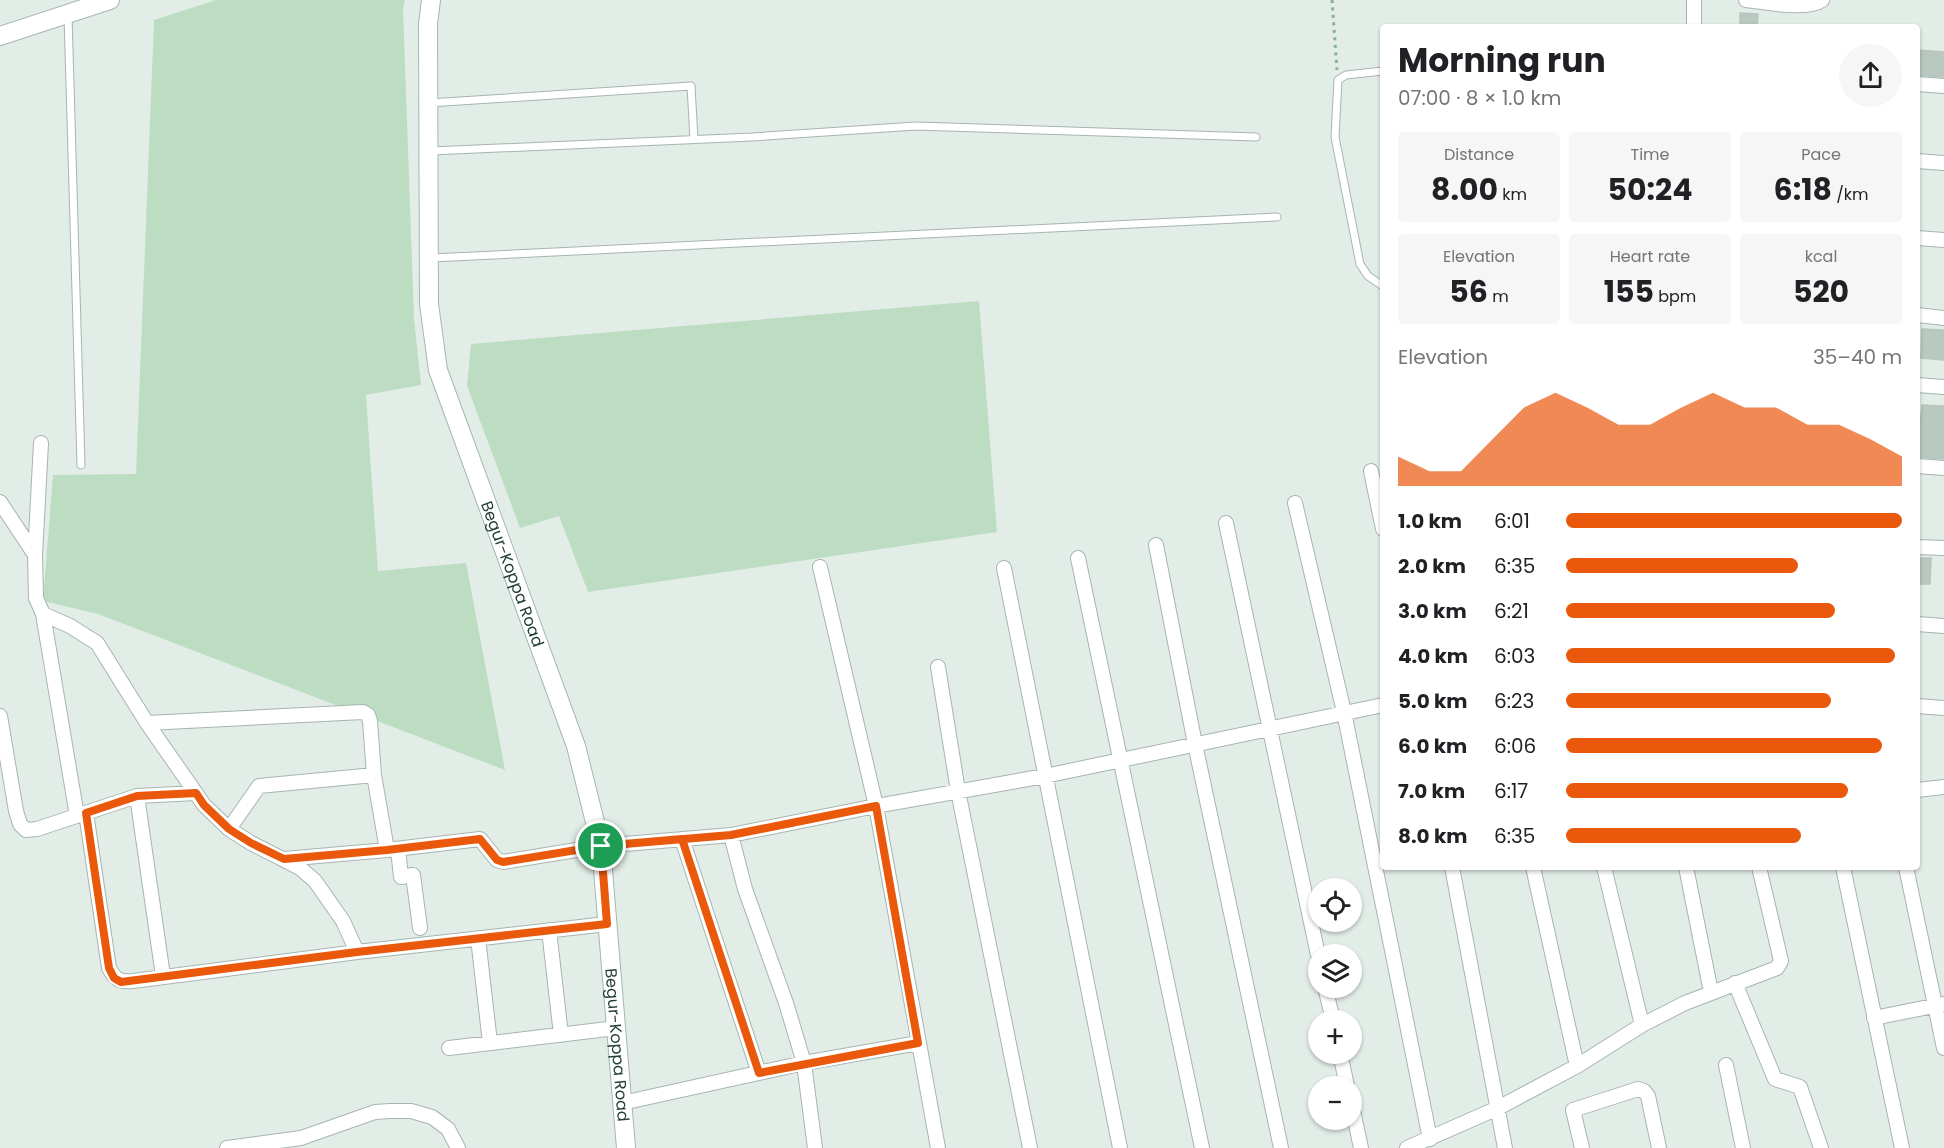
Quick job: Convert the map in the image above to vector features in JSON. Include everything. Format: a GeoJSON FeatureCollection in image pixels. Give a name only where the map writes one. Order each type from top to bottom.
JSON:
{"type":"FeatureCollection","features":[{"type":"Feature","properties":{"kind":"main road"},"geometry":{"type":"LineString","coordinates":[[0,36],[107,0]]}},
{"type":"Feature","properties":{"kind":"main road","name":"Begur-Koppa Road"},"geometry":{"type":"LineString","coordinates":[[431,0],[428,24],[429,304],[438,370],[576,746],[601,846],[626,1148]]}},
{"type":"Feature","properties":{"kind":"street"},"geometry":{"type":"LineString","coordinates":[[1694,0],[1694,24]]}},
{"type":"Feature","properties":{"kind":"street"},"geometry":{"type":"LineString","coordinates":[[1746,0],[1796,5],[1815,4],[1822,0]]}},
{"type":"Feature","properties":{"kind":"street"},"geometry":{"type":"LineString","coordinates":[[1920,84],[1944,86]]}},
{"type":"Feature","properties":{"kind":"street"},"geometry":{"type":"LineString","coordinates":[[1920,161],[1944,163]]}},
{"type":"Feature","properties":{"kind":"street"},"geometry":{"type":"LineString","coordinates":[[1920,238],[1944,240]]}},
{"type":"Feature","properties":{"kind":"street"},"geometry":{"type":"LineString","coordinates":[[1920,315],[1944,318]]}},
{"type":"Feature","properties":{"kind":"street"},"geometry":{"type":"LineString","coordinates":[[1920,385],[1944,387]]}},
{"type":"Feature","properties":{"kind":"street"},"geometry":{"type":"LineString","coordinates":[[41,443],[35,555],[36,598],[44,614],[109,968],[114,978],[121,982],[357,952],[607,924]]}},
{"type":"Feature","properties":{"kind":"street"},"geometry":{"type":"LineString","coordinates":[[1920,466],[1944,468]]}},
{"type":"Feature","properties":{"kind":"street"},"geometry":{"type":"LineString","coordinates":[[1371,471],[1380,514]]}},
{"type":"Feature","properties":{"kind":"street"},"geometry":{"type":"LineString","coordinates":[[0,502],[35,555]]}},
{"type":"Feature","properties":{"kind":"street"},"geometry":{"type":"LineString","coordinates":[[1295,502],[1344,712],[1431,1139]]}},
{"type":"Feature","properties":{"kind":"street"},"geometry":{"type":"LineString","coordinates":[[1226,523],[1316,944]]}},
{"type":"Feature","properties":{"kind":"street"},"geometry":{"type":"LineString","coordinates":[[1156,545],[1281,1148]]}},
{"type":"Feature","properties":{"kind":"street"},"geometry":{"type":"LineString","coordinates":[[1920,547],[1944,548]]}},
{"type":"Feature","properties":{"kind":"street"},"geometry":{"type":"LineString","coordinates":[[1078,558],[1202,1148]]}},
{"type":"Feature","properties":{"kind":"street"},"geometry":{"type":"LineString","coordinates":[[820,567],[876,806],[938,1148]]}},
{"type":"Feature","properties":{"kind":"street"},"geometry":{"type":"LineString","coordinates":[[1004,568],[1120,1148]]}},
{"type":"Feature","properties":{"kind":"street"},"geometry":{"type":"LineString","coordinates":[[44,614],[70,626],[97,643],[147,723],[204,805],[229,829],[300,868],[315,881],[343,921],[357,952]]}},
{"type":"Feature","properties":{"kind":"street"},"geometry":{"type":"LineString","coordinates":[[1920,624],[1944,626]]}},
{"type":"Feature","properties":{"kind":"street"},"geometry":{"type":"LineString","coordinates":[[938,667],[958,791],[1030,1148]]}},
{"type":"Feature","properties":{"kind":"street"},"geometry":{"type":"LineString","coordinates":[[284,859],[393,850],[480,839],[497,860],[503,862],[601,846],[731,835],[1121,761],[1380,706]]}},
{"type":"Feature","properties":{"kind":"street"},"geometry":{"type":"LineString","coordinates":[[1920,706],[1944,708]]}},
{"type":"Feature","properties":{"kind":"street"},"geometry":{"type":"LineString","coordinates":[[147,723],[363,712],[368,715],[374,775],[401,877],[413,874],[420,928]]}},
{"type":"Feature","properties":{"kind":"street"},"geometry":{"type":"LineString","coordinates":[[0,716],[7,800],[20,824],[26,830],[37,830],[137,796],[196,793]]}},
{"type":"Feature","properties":{"kind":"street"},"geometry":{"type":"LineString","coordinates":[[229,829],[259,786],[374,775]]}},
{"type":"Feature","properties":{"kind":"street"},"geometry":{"type":"LineString","coordinates":[[1920,790],[1944,787]]}},
{"type":"Feature","properties":{"kind":"street"},"geometry":{"type":"LineString","coordinates":[[137,796],[163,976]]}},
{"type":"Feature","properties":{"kind":"street"},"geometry":{"type":"LineString","coordinates":[[731,835],[745,889],[786,1003],[804,1064],[815,1148]]}},
{"type":"Feature","properties":{"kind":"street"},"geometry":{"type":"LineString","coordinates":[[682,839],[759,1073]]}},
{"type":"Feature","properties":{"kind":"street"},"geometry":{"type":"LineString","coordinates":[[1453,870],[1505,1148]]}},
{"type":"Feature","properties":{"kind":"street"},"geometry":{"type":"LineString","coordinates":[[1534,870],[1577,1065]]}},
{"type":"Feature","properties":{"kind":"street"},"geometry":{"type":"LineString","coordinates":[[1605,870],[1642,1025]]}},
{"type":"Feature","properties":{"kind":"street"},"geometry":{"type":"LineString","coordinates":[[1687,870],[1711,992]]}},
{"type":"Feature","properties":{"kind":"street"},"geometry":{"type":"LineString","coordinates":[[1407,1148],[1498,1108],[1577,1065],[1642,1025],[1711,992],[1781,965],[1761,870]]}},
{"type":"Feature","properties":{"kind":"street"},"geometry":{"type":"LineString","coordinates":[[1844,870],[1902,1148]]}},
{"type":"Feature","properties":{"kind":"street"},"geometry":{"type":"LineString","coordinates":[[1907,870],[1939,1004],[1944,1048]]}},
{"type":"Feature","properties":{"kind":"street"},"geometry":{"type":"LineString","coordinates":[[549,930],[561,1035]]}},
{"type":"Feature","properties":{"kind":"street"},"geometry":{"type":"LineString","coordinates":[[478,938],[490,1043]]}},
{"type":"Feature","properties":{"kind":"street"},"geometry":{"type":"LineString","coordinates":[[1735,983],[1775,1079],[1800,1087],[1821,1148]]}},
{"type":"Feature","properties":{"kind":"street"},"geometry":{"type":"LineString","coordinates":[[1874,1018],[1939,1004]]}},
{"type":"Feature","properties":{"kind":"street"},"geometry":{"type":"LineString","coordinates":[[449,1048],[616,1028]]}},
{"type":"Feature","properties":{"kind":"street"},"geometry":{"type":"LineString","coordinates":[[622,1103],[759,1073],[918,1043]]}},
{"type":"Feature","properties":{"kind":"street"},"geometry":{"type":"LineString","coordinates":[[1726,1065],[1743,1148]]}},
{"type":"Feature","properties":{"kind":"street"},"geometry":{"type":"LineString","coordinates":[[1582,1148],[1573,1110],[1638,1089],[1644,1091],[1648,1096],[1659,1148]]}},
{"type":"Feature","properties":{"kind":"street"},"geometry":{"type":"LineString","coordinates":[[226,1148],[301,1138],[375,1113],[390,1111],[411,1111],[432,1117],[448,1129],[458,1148]]}},
{"type":"Feature","properties":{"kind":"street"},"geometry":{"type":"LineString","coordinates":[[1357,1130],[1361,1148]]}},
{"type":"Feature","properties":{"kind":"lane"},"geometry":{"type":"LineString","coordinates":[[68,15],[81,465]]}},
{"type":"Feature","properties":{"kind":"lane"},"geometry":{"type":"LineString","coordinates":[[1380,71],[1346,75],[1338,81],[1335,137],[1356,250],[1364,271],[1380,284]]}},
{"type":"Feature","properties":{"kind":"lane"},"geometry":{"type":"LineString","coordinates":[[429,103],[691,86],[694,139]]}},
{"type":"Feature","properties":{"kind":"lane"},"geometry":{"type":"LineString","coordinates":[[428,151],[916,126],[1256,137]]}},
{"type":"Feature","properties":{"kind":"lane"},"geometry":{"type":"LineString","coordinates":[[429,258],[1277,217]]}},
{"type":"Feature","properties":{"kind":"path"},"geometry":{"type":"LineString","coordinates":[[1332,0],[1338,81]]}},
{"type":"Feature","properties":{"kind":"green space"},"geometry":{"type":"Polygon","coordinates":[[[216,0],[405,0],[403,9],[414,319],[421,385],[366,395],[378,571],[466,563],[505,770],[98,614],[43,601],[53,475],[136,474],[154,20],[216,0]]]}},
{"type":"Feature","properties":{"kind":"green space"},"geometry":{"type":"Polygon","coordinates":[[[979,301],[997,532],[588,592],[559,516],[520,528],[467,386],[471,344],[979,301]]]}},
{"type":"Feature","properties":{"kind":"building"},"geometry":{"type":"Polygon","coordinates":[[[1740,13],[1758,14],[1757,24],[1740,24],[1740,13]]]}},
{"type":"Feature","properties":{"kind":"building"},"geometry":{"type":"Polygon","coordinates":[[[1920,50],[1944,52],[1944,77],[1920,75],[1920,50]]]}},
{"type":"Feature","properties":{"kind":"building"},"geometry":{"type":"Polygon","coordinates":[[[1922,329],[1944,330],[1944,360],[1921,358],[1922,329]]]}},
{"type":"Feature","properties":{"kind":"building"},"geometry":{"type":"Polygon","coordinates":[[[1922,405],[1944,406],[1944,459],[1920,457],[1922,405]]]}},
{"type":"Feature","properties":{"kind":"building"},"geometry":{"type":"Polygon","coordinates":[[[1920,558],[1931,558],[1930,584],[1920,584],[1920,558]]]}},
{"type":"Feature","properties":{"kind":"route"},"geometry":{"type":"LineString","coordinates":[[601,846],[503,862],[497,860],[480,839],[284,859],[229,829],[204,805],[196,793],[137,796],[86,813],[109,968],[114,978],[121,982],[357,952],[607,924],[601,846],[682,839],[731,835],[876,806],[918,1043],[759,1073],[682,839],[601,846]]}}]}
